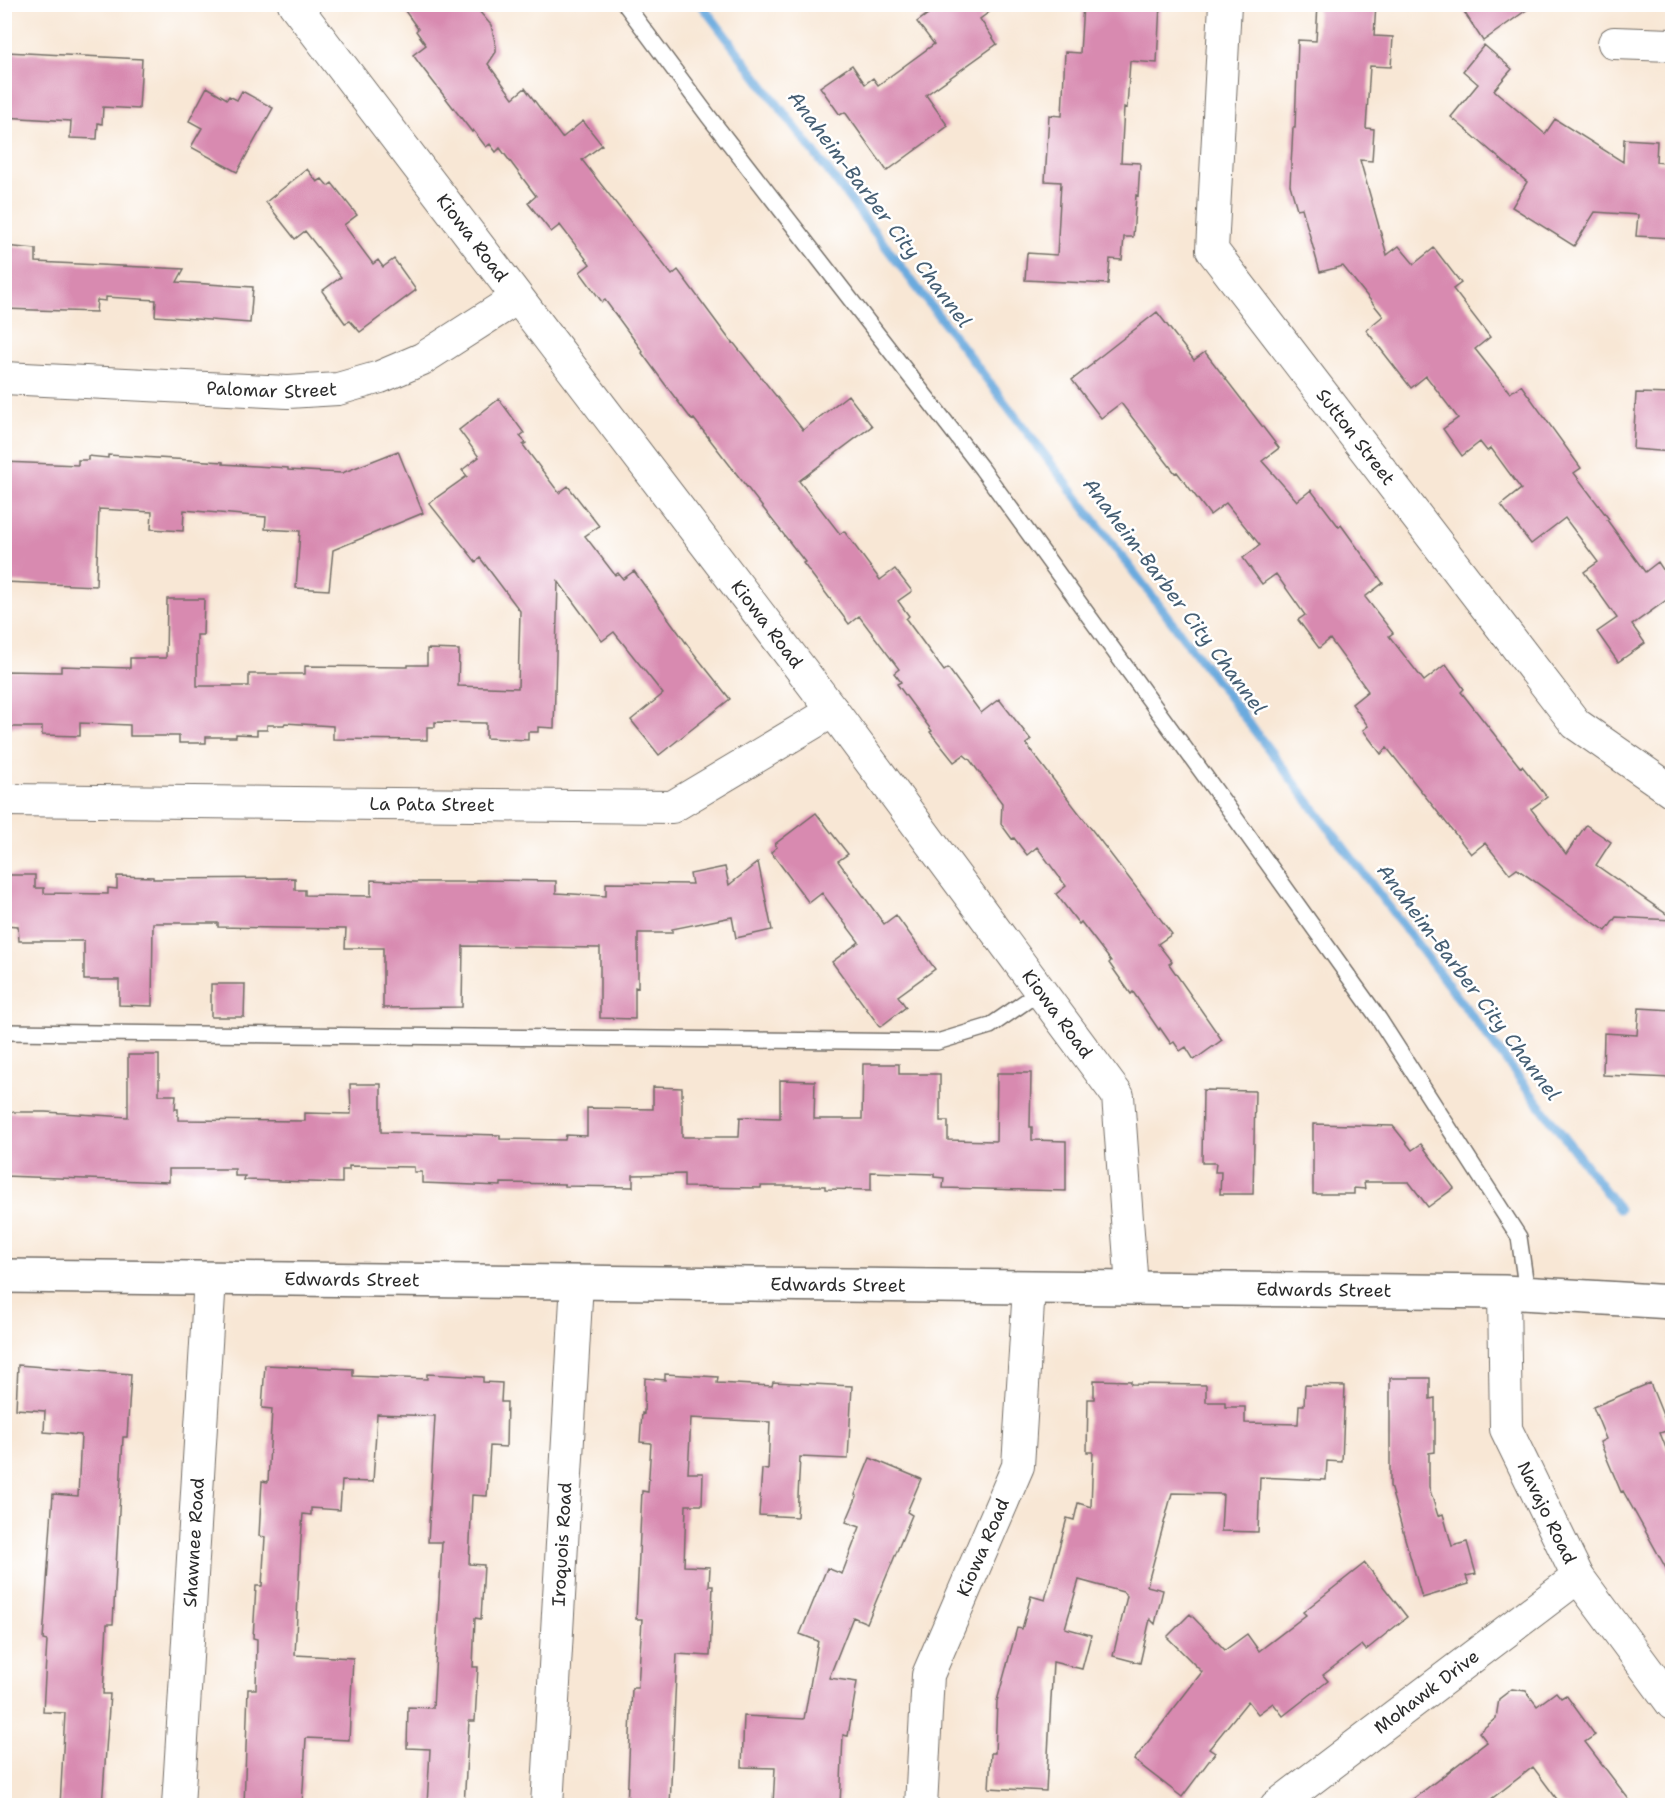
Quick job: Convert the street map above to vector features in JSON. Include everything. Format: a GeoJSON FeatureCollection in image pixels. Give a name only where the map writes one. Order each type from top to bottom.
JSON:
{"type":"FeatureCollection","features":[{"type":"Feature","properties":{"kind":"street","name":"Kiowa Road"},"geometry":{"type":"LineString","coordinates":[[294,4],[833,711],[1118,1096],[1132,1288]]}},
{"type":"Feature","properties":{"kind":"street","name":"Sutton Street"},"geometry":{"type":"LineString","coordinates":[[1226,4],[1212,250],[1576,724],[1672,791]]}},
{"type":"Feature","properties":{"kind":"street"},"geometry":{"type":"LineString","coordinates":[[1614,42],[1672,45]]}},
{"type":"Feature","properties":{"kind":"street","name":"Palomar Street"},"geometry":{"type":"LineString","coordinates":[[4,378],[288,392],[338,389],[380,377],[422,359],[517,298]]}},
{"type":"Feature","properties":{"kind":"street","name":"La Pata Street"},"geometry":{"type":"LineString","coordinates":[[4,800],[672,807],[833,711]]}},
{"type":"Feature","properties":{"kind":"street","name":"Edwards Street"},"geometry":{"type":"LineString","coordinates":[[4,1276],[1516,1292],[1672,1302]]}},
{"type":"Feature","properties":{"kind":"street","name":"Shawnee Road"},"geometry":{"type":"LineString","coordinates":[[178,1806],[210,1278]]}},
{"type":"Feature","properties":{"kind":"street","name":"Iroquois Road"},"geometry":{"type":"LineString","coordinates":[[547,1806],[577,1282]]}},
{"type":"Feature","properties":{"kind":"street","name":"Kiowa Road"},"geometry":{"type":"LineString","coordinates":[[921,1806],[928,1676],[1018,1466],[1029,1287]]}},
{"type":"Feature","properties":{"kind":"street","name":"Navajo Road"},"geometry":{"type":"LineString","coordinates":[[1516,1292],[1506,1429],[1578,1577],[1672,1704]]}},
{"type":"Feature","properties":{"kind":"street","name":"Mohawk Drive"},"geometry":{"type":"LineString","coordinates":[[1276,1806],[1578,1577]]}},
{"type":"Feature","properties":{"kind":"lane"},"geometry":{"type":"LineString","coordinates":[[625,4],[709,117],[982,469],[1372,1010],[1519,1237],[1516,1292]]}},
{"type":"Feature","properties":{"kind":"lane"},"geometry":{"type":"LineString","coordinates":[[4,1032],[937,1042],[990,1026],[1041,992]]}},
{"type":"Feature","properties":{"kind":"building"},"geometry":{"type":"Polygon","coordinates":[[[400,4],[473,4],[491,25],[496,52],[488,64],[513,98],[525,88],[562,138],[583,121],[602,145],[582,160],[672,275],[678,270],[732,343],[803,430],[848,395],[872,426],[799,481],[840,534],[844,531],[880,580],[895,569],[912,591],[898,601],[909,616],[906,619],[944,671],[948,668],[981,713],[999,699],[1031,740],[1026,744],[1172,934],[1158,944],[1172,962],[1169,964],[1222,1040],[1194,1060],[1186,1047],[1180,1051],[1174,1042],[1171,1044],[1160,1028],[1159,1030],[1133,992],[1131,994],[1109,963],[1111,961],[1056,894],[1066,886],[1037,847],[1027,855],[1014,838],[1012,839],[1001,824],[1002,803],[970,760],[964,755],[954,762],[930,732],[932,731],[897,684],[901,682],[894,673],[899,669],[859,616],[849,624],[803,563],[805,562],[670,391],[605,300],[602,302],[580,272],[590,264],[560,225],[551,232],[528,203],[536,196],[500,148],[496,152],[490,144],[486,147],[421,66],[413,55],[426,45],[416,31],[418,29],[400,4]]]}},
{"type":"Feature","properties":{"kind":"building"},"geometry":{"type":"Polygon","coordinates":[[[942,4],[1000,4],[980,19],[997,44],[926,95],[948,126],[887,171],[845,112],[840,115],[820,87],[852,65],[865,84],[873,78],[878,85],[934,44],[917,22],[942,4]]]}},
{"type":"Feature","properties":{"kind":"building"},"geometry":{"type":"Polygon","coordinates":[[[1083,4],[1160,4],[1157,63],[1130,61],[1127,108],[1124,107],[1121,162],[1140,163],[1133,237],[1124,237],[1122,260],[1110,259],[1108,284],[1025,280],[1027,253],[1057,255],[1061,182],[1045,181],[1049,115],[1062,116],[1065,52],[1080,53],[1083,4]]]}},
{"type":"Feature","properties":{"kind":"building"},"geometry":{"type":"Polygon","coordinates":[[[1318,4],[1376,4],[1374,36],[1393,37],[1391,67],[1370,66],[1366,128],[1374,129],[1372,161],[1360,160],[1387,255],[1399,246],[1414,264],[1434,248],[1461,283],[1453,289],[1490,337],[1475,349],[1510,393],[1521,385],[1581,468],[1574,473],[1645,572],[1658,562],[1672,583],[1672,596],[1632,625],[1645,643],[1618,662],[1597,632],[1617,618],[1584,572],[1598,562],[1565,518],[1531,544],[1501,505],[1521,489],[1491,448],[1487,451],[1480,442],[1462,456],[1443,429],[1458,418],[1426,376],[1411,388],[1366,330],[1383,316],[1343,266],[1320,272],[1302,208],[1297,209],[1290,185],[1293,128],[1295,128],[1298,40],[1316,41],[1318,4]]]}},
{"type":"Feature","properties":{"kind":"building"},"geometry":{"type":"Polygon","coordinates":[[[1459,4],[1535,4],[1483,41],[1459,4]]]}},
{"type":"Feature","properties":{"kind":"building"},"geometry":{"type":"Polygon","coordinates":[[[1484,45],[1512,69],[1494,90],[1545,134],[1555,119],[1623,162],[1624,139],[1657,141],[1656,162],[1665,163],[1664,169],[1672,169],[1672,238],[1636,236],[1638,215],[1595,212],[1574,246],[1512,207],[1527,182],[1451,117],[1478,84],[1463,71],[1484,45]]]}},
{"type":"Feature","properties":{"kind":"building"},"geometry":{"type":"Polygon","coordinates":[[[6,52],[142,59],[139,109],[103,107],[102,124],[98,123],[97,139],[70,138],[71,121],[4,117],[4,57],[6,58],[6,52]]]}},
{"type":"Feature","properties":{"kind":"building"},"geometry":{"type":"Polygon","coordinates":[[[207,87],[227,99],[229,96],[237,100],[242,91],[273,108],[237,172],[191,147],[202,128],[189,121],[207,87]]]}},
{"type":"Feature","properties":{"kind":"building"},"geometry":{"type":"Polygon","coordinates":[[[307,169],[317,182],[322,179],[328,186],[332,183],[357,215],[344,225],[373,264],[378,260],[383,267],[394,259],[416,290],[360,332],[350,321],[345,323],[322,291],[341,277],[305,231],[295,239],[266,202],[307,169]]]}},
{"type":"Feature","properties":{"kind":"building"},"geometry":{"type":"Polygon","coordinates":[[[4,246],[36,249],[36,262],[184,269],[177,282],[253,287],[250,323],[155,316],[156,300],[106,297],[106,301],[97,300],[96,312],[4,309],[4,246]]]}},
{"type":"Feature","properties":{"kind":"building"},"geometry":{"type":"Polygon","coordinates":[[[1157,312],[1194,360],[1205,352],[1279,448],[1262,461],[1297,501],[1311,490],[1339,527],[1341,525],[1383,583],[1365,597],[1393,633],[1389,636],[1424,681],[1446,664],[1464,689],[1461,692],[1520,767],[1522,766],[1547,797],[1531,809],[1566,854],[1586,825],[1611,842],[1596,865],[1672,920],[1616,917],[1606,931],[1517,869],[1510,874],[1485,843],[1471,854],[1387,748],[1381,754],[1363,730],[1368,726],[1352,704],[1368,691],[1330,639],[1319,648],[1298,620],[1305,615],[1276,574],[1262,584],[1243,558],[1260,545],[1226,503],[1210,515],[1121,403],[1101,418],[1072,380],[1157,312]]]}},
{"type":"Feature","properties":{"kind":"building"},"geometry":{"type":"Polygon","coordinates":[[[1636,393],[1672,394],[1672,452],[1633,449],[1636,393]]]}},
{"type":"Feature","properties":{"kind":"building"},"geometry":{"type":"Polygon","coordinates":[[[499,399],[524,433],[520,436],[526,443],[523,445],[559,493],[568,486],[599,526],[585,536],[615,575],[618,573],[623,579],[634,571],[730,699],[659,755],[631,720],[663,694],[614,632],[602,641],[558,581],[554,728],[538,727],[538,732],[528,732],[528,740],[486,738],[486,723],[435,722],[435,727],[427,727],[427,740],[333,739],[333,726],[285,723],[284,725],[267,725],[267,730],[257,730],[257,735],[236,734],[236,737],[206,737],[206,743],[179,743],[179,736],[130,736],[130,725],[80,723],[80,736],[42,735],[42,727],[4,727],[4,671],[61,672],[61,666],[130,668],[130,658],[166,658],[167,599],[204,599],[203,635],[197,635],[197,686],[249,686],[249,674],[305,674],[305,666],[408,667],[408,665],[427,665],[427,649],[459,650],[458,686],[518,688],[520,611],[480,558],[476,562],[429,503],[467,476],[462,470],[479,457],[459,430],[499,399]]]}},
{"type":"Feature","properties":{"kind":"building"},"geometry":{"type":"Polygon","coordinates":[[[398,451],[423,513],[333,550],[329,590],[296,588],[300,531],[265,529],[266,517],[184,510],[183,531],[151,529],[152,512],[99,509],[96,586],[5,582],[7,555],[4,555],[4,462],[78,465],[78,460],[88,460],[88,456],[108,458],[108,455],[223,462],[223,464],[342,473],[398,451]]]}},
{"type":"Feature","properties":{"kind":"building"},"geometry":{"type":"Polygon","coordinates":[[[816,813],[848,854],[838,861],[884,924],[896,915],[935,969],[898,996],[906,1007],[880,1027],[832,962],[859,942],[822,893],[809,903],[771,852],[777,847],[775,844],[816,813]]]}},
{"type":"Feature","properties":{"kind":"building"},"geometry":{"type":"Polygon","coordinates":[[[758,862],[772,930],[736,938],[732,917],[672,929],[672,933],[638,933],[638,988],[635,987],[635,1019],[600,1018],[600,948],[463,946],[462,1007],[383,1008],[383,948],[345,948],[346,929],[218,927],[218,923],[153,923],[152,1006],[119,1005],[119,980],[84,980],[84,941],[19,941],[18,926],[4,925],[4,875],[35,875],[35,888],[44,888],[44,893],[108,894],[108,888],[117,889],[117,876],[153,877],[153,879],[295,878],[295,890],[305,890],[305,895],[371,896],[371,880],[556,881],[556,893],[606,896],[606,883],[692,884],[690,874],[725,867],[729,885],[758,862]]]}},
{"type":"Feature","properties":{"kind":"building"},"geometry":{"type":"Polygon","coordinates":[[[211,984],[245,984],[244,1017],[211,1017],[211,984]]]}},
{"type":"Feature","properties":{"kind":"building"},"geometry":{"type":"Polygon","coordinates":[[[1639,1008],[1672,1010],[1672,1078],[1603,1075],[1604,1033],[1637,1035],[1639,1008]]]}},
{"type":"Feature","properties":{"kind":"building"},"geometry":{"type":"Polygon","coordinates":[[[128,1055],[159,1055],[159,1095],[176,1095],[175,1109],[178,1109],[178,1120],[305,1121],[305,1113],[351,1114],[350,1084],[381,1084],[381,1132],[500,1135],[500,1139],[565,1140],[566,1135],[587,1136],[587,1108],[653,1109],[653,1087],[682,1088],[682,1137],[739,1137],[740,1117],[780,1118],[780,1080],[815,1081],[814,1119],[862,1119],[863,1064],[899,1064],[899,1074],[940,1074],[940,1121],[948,1121],[948,1140],[996,1141],[997,1073],[1031,1073],[1030,1127],[1032,1127],[1032,1140],[1066,1141],[1066,1191],[943,1188],[944,1178],[934,1177],[934,1174],[871,1172],[871,1190],[825,1189],[825,1186],[684,1187],[684,1174],[633,1175],[633,1187],[422,1183],[422,1172],[414,1172],[414,1167],[349,1166],[349,1170],[342,1170],[342,1183],[244,1180],[245,1176],[235,1176],[235,1169],[169,1169],[169,1182],[4,1176],[4,1112],[128,1117],[128,1055]]]}},
{"type":"Feature","properties":{"kind":"building"},"geometry":{"type":"Polygon","coordinates":[[[1203,1090],[1255,1091],[1253,1194],[1220,1194],[1221,1172],[1215,1172],[1216,1163],[1202,1163],[1203,1090]]]}},
{"type":"Feature","properties":{"kind":"building"},"geometry":{"type":"Polygon","coordinates":[[[1313,1124],[1393,1126],[1412,1150],[1421,1144],[1454,1188],[1428,1207],[1409,1182],[1364,1182],[1365,1189],[1354,1188],[1354,1194],[1313,1194],[1313,1124]]]}},
{"type":"Feature","properties":{"kind":"building"},"geometry":{"type":"Polygon","coordinates":[[[18,1365],[131,1374],[127,1437],[123,1437],[113,1624],[107,1624],[103,1694],[110,1694],[102,1806],[60,1806],[65,1713],[43,1712],[47,1641],[43,1640],[53,1494],[78,1496],[81,1435],[44,1432],[45,1411],[16,1409],[18,1365]]]}},
{"type":"Feature","properties":{"kind":"building"},"geometry":{"type":"Polygon","coordinates":[[[265,1365],[353,1369],[353,1376],[427,1379],[427,1374],[483,1377],[483,1382],[502,1383],[501,1402],[507,1402],[506,1447],[490,1446],[487,1496],[472,1495],[469,1564],[484,1565],[481,1619],[475,1618],[473,1667],[478,1667],[475,1721],[469,1721],[464,1806],[427,1806],[430,1749],[407,1748],[408,1707],[433,1708],[442,1542],[428,1542],[435,1416],[377,1414],[373,1482],[342,1481],[340,1510],[311,1508],[311,1515],[303,1514],[295,1655],[353,1658],[349,1740],[306,1738],[302,1806],[244,1806],[248,1689],[256,1689],[257,1639],[253,1638],[256,1586],[262,1586],[265,1537],[259,1536],[262,1481],[268,1482],[272,1409],[262,1408],[265,1365]]]}},
{"type":"Feature","properties":{"kind":"building"},"geometry":{"type":"Polygon","coordinates":[[[665,1374],[718,1377],[717,1383],[772,1386],[773,1382],[852,1386],[848,1459],[800,1457],[797,1517],[759,1515],[762,1469],[768,1470],[770,1422],[691,1418],[688,1473],[703,1473],[702,1505],[686,1505],[684,1566],[710,1567],[709,1586],[713,1586],[710,1656],[677,1654],[670,1806],[627,1806],[632,1688],[638,1688],[642,1619],[636,1619],[642,1491],[648,1492],[651,1443],[640,1442],[642,1413],[644,1414],[645,1378],[665,1380],[665,1374]]]}},
{"type":"Feature","properties":{"kind":"building"},"geometry":{"type":"Polygon","coordinates":[[[1390,1378],[1430,1378],[1430,1399],[1435,1398],[1435,1452],[1429,1453],[1429,1487],[1438,1516],[1443,1514],[1452,1546],[1467,1542],[1476,1574],[1466,1576],[1469,1584],[1422,1598],[1390,1486],[1390,1378]]]}},
{"type":"Feature","properties":{"kind":"building"},"geometry":{"type":"Polygon","coordinates":[[[1094,1380],[1131,1381],[1131,1384],[1206,1385],[1206,1402],[1225,1402],[1225,1407],[1245,1407],[1245,1423],[1298,1424],[1299,1405],[1304,1405],[1305,1385],[1345,1386],[1342,1462],[1327,1461],[1326,1480],[1260,1477],[1258,1532],[1221,1531],[1223,1494],[1172,1493],[1147,1586],[1163,1590],[1155,1624],[1150,1619],[1140,1663],[1113,1656],[1127,1596],[1123,1592],[1079,1580],[1065,1628],[1091,1635],[1082,1669],[1053,1662],[1046,1791],[989,1788],[991,1753],[995,1753],[997,1701],[1017,1628],[1022,1629],[1031,1596],[1045,1600],[1067,1518],[1074,1520],[1078,1503],[1091,1507],[1093,1452],[1087,1452],[1088,1399],[1094,1399],[1094,1380]]]}},
{"type":"Feature","properties":{"kind":"building"},"geometry":{"type":"Polygon","coordinates":[[[1650,1383],[1669,1430],[1660,1433],[1672,1463],[1672,1579],[1623,1491],[1621,1492],[1600,1442],[1606,1439],[1593,1407],[1650,1383]]]}},
{"type":"Feature","properties":{"kind":"building"},"geometry":{"type":"Polygon","coordinates":[[[870,1458],[921,1479],[907,1512],[912,1515],[867,1623],[853,1617],[829,1678],[857,1682],[848,1736],[843,1735],[840,1806],[773,1804],[775,1768],[742,1767],[744,1716],[804,1719],[818,1641],[800,1634],[827,1568],[842,1574],[860,1527],[846,1522],[870,1458]]]}},
{"type":"Feature","properties":{"kind":"building"},"geometry":{"type":"Polygon","coordinates":[[[1365,1563],[1407,1617],[1366,1650],[1362,1645],[1323,1675],[1328,1681],[1283,1716],[1273,1703],[1258,1714],[1248,1701],[1209,1749],[1215,1753],[1182,1797],[1134,1760],[1202,1672],[1167,1637],[1190,1614],[1225,1650],[1247,1634],[1259,1651],[1306,1615],[1303,1612],[1365,1563]]]}},
{"type":"Feature","properties":{"kind":"building"},"geometry":{"type":"Polygon","coordinates":[[[1512,1689],[1526,1691],[1537,1706],[1556,1692],[1561,1698],[1566,1695],[1595,1735],[1585,1742],[1634,1806],[1562,1806],[1533,1767],[1482,1806],[1404,1806],[1487,1742],[1479,1732],[1496,1718],[1499,1699],[1512,1689]]]}},
{"type":"Feature","properties":{"kind":"waterway","name":"Anaheim-Barber City Channel"},"geometry":{"type":"LineString","coordinates":[[701,4],[1619,1209]]}}]}
